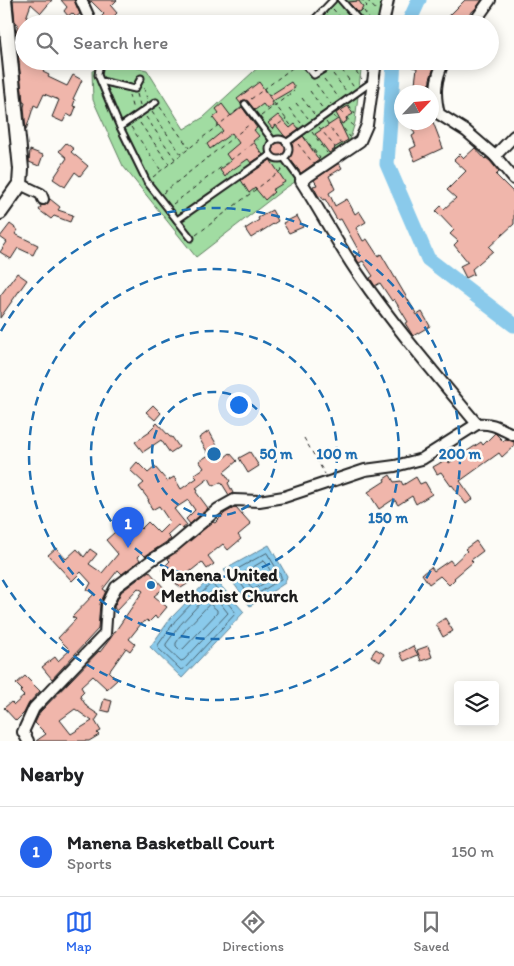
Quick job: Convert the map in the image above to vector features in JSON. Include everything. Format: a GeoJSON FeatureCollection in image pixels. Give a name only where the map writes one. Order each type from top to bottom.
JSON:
{"type":"FeatureCollection","features":[{"type":"Feature","properties":{"kind":"street"},"geometry":{"type":"LineString","coordinates":[[0,212],[20,184],[21,169],[4,0]]}},
{"type":"Feature","properties":{"kind":"street"},"geometry":{"type":"LineString","coordinates":[[80,0],[88,15]]}},
{"type":"Feature","properties":{"kind":"street"},"geometry":{"type":"LineString","coordinates":[[382,15],[388,0]]}},
{"type":"Feature","properties":{"kind":"street"},"geometry":{"type":"LineString","coordinates":[[479,15],[490,0]]}},
{"type":"Feature","properties":{"kind":"street"},"geometry":{"type":"LineString","coordinates":[[374,70],[370,84],[367,125],[360,141],[301,182],[320,216],[359,276],[430,368],[477,424]]}},
{"type":"Feature","properties":{"kind":"street"},"geometry":{"type":"LineString","coordinates":[[439,70],[435,98],[439,114],[466,131],[495,156],[514,178]]}},
{"type":"Feature","properties":{"kind":"street"},"geometry":{"type":"LineString","coordinates":[[495,156],[514,136]]}},
{"type":"Feature","properties":{"kind":"street"},"geometry":{"type":"LineString","coordinates":[[20,184],[41,194],[43,199]]}},
{"type":"Feature","properties":{"kind":"street"},"geometry":{"type":"LineString","coordinates":[[28,741],[23,732],[34,708],[105,634],[108,605],[116,587],[153,559],[174,546],[218,509],[234,500],[259,501],[284,497],[366,470],[396,466],[422,459],[477,424],[492,424],[514,435]]}},
{"type":"Feature","properties":{"kind":"lane"},"geometry":{"type":"LineString","coordinates":[[341,0],[355,15]]}},
{"type":"Feature","properties":{"kind":"lane"},"geometry":{"type":"LineString","coordinates":[[320,15],[331,3]]}},
{"type":"Feature","properties":{"kind":"lane"},"geometry":{"type":"LineString","coordinates":[[99,70],[98,75],[120,127],[147,182],[191,238]]}},
{"type":"Feature","properties":{"kind":"lane"},"geometry":{"type":"LineString","coordinates":[[310,70],[314,75],[322,70]]}},
{"type":"Feature","properties":{"kind":"lane"},"geometry":{"type":"LineString","coordinates":[[101,81],[136,89],[140,78]]}},
{"type":"Feature","properties":{"kind":"lane"},"geometry":{"type":"LineString","coordinates":[[286,143],[370,84]]}},
{"type":"Feature","properties":{"kind":"lane"},"geometry":{"type":"LineString","coordinates":[[120,127],[156,102]]}},
{"type":"Feature","properties":{"kind":"lane"},"geometry":{"type":"LineString","coordinates":[[245,104],[273,141]]}},
{"type":"Feature","properties":{"kind":"lane"},"geometry":{"type":"LineString","coordinates":[[280,139],[286,143],[289,151],[284,158],[277,160],[270,155],[268,148],[273,141],[280,139]]}},
{"type":"Feature","properties":{"kind":"lane"},"geometry":{"type":"LineString","coordinates":[[177,220],[270,155]]}},
{"type":"Feature","properties":{"kind":"lane"},"geometry":{"type":"LineString","coordinates":[[284,158],[301,182]]}},
{"type":"Feature","properties":{"kind":"path"},"geometry":{"type":"LineString","coordinates":[[357,15],[367,6],[362,0]]}},
{"type":"Feature","properties":{"kind":"path"},"geometry":{"type":"LineString","coordinates":[[368,0],[378,15]]}},
{"type":"Feature","properties":{"kind":"path"},"geometry":{"type":"LineString","coordinates":[[331,3],[340,15]]}},
{"type":"Feature","properties":{"kind":"path"},"geometry":{"type":"LineString","coordinates":[[364,10],[367,15]]}},
{"type":"Feature","properties":{"kind":"path"},"geometry":{"type":"LineString","coordinates":[[324,11],[327,15]]}},
{"type":"Feature","properties":{"kind":"path"},"geometry":{"type":"LineString","coordinates":[[147,182],[289,70]]}},
{"type":"Feature","properties":{"kind":"path"},"geometry":{"type":"LineString","coordinates":[[342,70],[358,92]]}},
{"type":"Feature","properties":{"kind":"path"},"geometry":{"type":"LineString","coordinates":[[356,70],[370,84]]}},
{"type":"Feature","properties":{"kind":"path"},"geometry":{"type":"LineString","coordinates":[[323,162],[321,118],[333,74]]}},
{"type":"Feature","properties":{"kind":"path"},"geometry":{"type":"LineString","coordinates":[[140,78],[149,107],[182,154]]}},
{"type":"Feature","properties":{"kind":"path"},"geometry":{"type":"LineString","coordinates":[[315,166],[324,79]]}},
{"type":"Feature","properties":{"kind":"path"},"geometry":{"type":"LineString","coordinates":[[316,84],[321,118],[330,156]]}},
{"type":"Feature","properties":{"kind":"path"},"geometry":{"type":"LineString","coordinates":[[126,87],[136,117],[170,164]]}},
{"type":"Feature","properties":{"kind":"path"},"geometry":{"type":"LineString","coordinates":[[136,89],[142,112],[175,159]]}},
{"type":"Feature","properties":{"kind":"path"},"geometry":{"type":"LineString","coordinates":[[264,89],[286,119]]}},
{"type":"Feature","properties":{"kind":"path"},"geometry":{"type":"LineString","coordinates":[[158,196],[294,91]]}},
{"type":"Feature","properties":{"kind":"path"},"geometry":{"type":"LineString","coordinates":[[310,92],[338,151]]}},
{"type":"Feature","properties":{"kind":"path"},"geometry":{"type":"LineString","coordinates":[[302,98],[343,145]]}},
{"type":"Feature","properties":{"kind":"path"},"geometry":{"type":"LineString","coordinates":[[156,102],[189,148]]}},
{"type":"Feature","properties":{"kind":"path"},"geometry":{"type":"LineString","coordinates":[[296,103],[351,138]]}},
{"type":"Feature","properties":{"kind":"path"},"geometry":{"type":"LineString","coordinates":[[289,108],[358,132]]}},
{"type":"Feature","properties":{"kind":"path"},"geometry":{"type":"LineString","coordinates":[[167,208],[286,119],[321,118],[355,114]]}},
{"type":"Feature","properties":{"kind":"path"},"geometry":{"type":"LineString","coordinates":[[127,123],[161,170]]}},
{"type":"Feature","properties":{"kind":"path"},"geometry":{"type":"LineString","coordinates":[[191,238],[289,164]]}},
{"type":"Feature","properties":{"kind":"path"},"geometry":{"type":"LineString","coordinates":[[304,438],[329,482]]}},
{"type":"Feature","properties":{"kind":"green space"},"geometry":{"type":"Polygon","coordinates":[[[328,0],[385,0],[381,15],[313,15],[328,0]]]}},
{"type":"Feature","properties":{"kind":"green space"},"geometry":{"type":"Polygon","coordinates":[[[147,70],[184,129],[204,117],[255,70],[361,70],[355,122],[349,143],[284,189],[196,257],[123,166],[93,100],[92,71],[147,70]]]}},
{"type":"Feature","properties":{"kind":"water"},"geometry":{"type":"Polygon","coordinates":[[[269,545],[287,576],[285,583],[250,606],[224,570],[269,545]]]}},
{"type":"Feature","properties":{"kind":"water"},"geometry":{"type":"Polygon","coordinates":[[[212,576],[244,612],[182,678],[150,647],[171,618],[212,576]]]}},
{"type":"Feature","properties":{"kind":"building"},"geometry":{"type":"Polygon","coordinates":[[[13,0],[52,0],[41,13],[31,4],[27,15],[15,15],[15,23],[13,0]]]}},
{"type":"Feature","properties":{"kind":"building"},"geometry":{"type":"Polygon","coordinates":[[[61,0],[74,0],[80,14],[74,15],[72,13],[67,15],[64,11],[67,7],[61,0]]]}},
{"type":"Feature","properties":{"kind":"building"},"geometry":{"type":"Polygon","coordinates":[[[89,0],[117,0],[111,6],[117,13],[115,15],[103,15],[91,1],[90,3],[89,0]]]}},
{"type":"Feature","properties":{"kind":"building"},"geometry":{"type":"Polygon","coordinates":[[[465,0],[482,0],[469,15],[450,15],[465,0]]]}},
{"type":"Feature","properties":{"kind":"building"},"geometry":{"type":"Polygon","coordinates":[[[359,1],[363,7],[358,12],[348,2],[359,1]]]}},
{"type":"Feature","properties":{"kind":"building"},"geometry":{"type":"Polygon","coordinates":[[[20,70],[44,70],[43,72],[49,75],[48,77],[67,86],[73,75],[82,80],[73,99],[75,100],[73,106],[76,107],[72,117],[67,114],[63,122],[52,117],[59,100],[44,94],[38,107],[34,105],[26,130],[25,103],[23,102],[20,70]]]}},
{"type":"Feature","properties":{"kind":"building"},"geometry":{"type":"Polygon","coordinates":[[[417,70],[433,70],[430,85],[415,85],[417,70]]]}},
{"type":"Feature","properties":{"kind":"building"},"geometry":{"type":"Polygon","coordinates":[[[259,82],[269,96],[291,82],[295,88],[271,102],[273,105],[267,109],[263,104],[255,110],[246,100],[243,100],[241,104],[237,99],[259,82]]]}},
{"type":"Feature","properties":{"kind":"building"},"geometry":{"type":"Polygon","coordinates":[[[222,104],[231,116],[242,107],[257,128],[254,130],[259,136],[253,141],[263,155],[251,163],[248,159],[225,177],[220,170],[231,161],[226,154],[239,143],[232,133],[210,149],[207,144],[223,131],[213,118],[219,113],[216,109],[222,104]]]}},
{"type":"Feature","properties":{"kind":"building"},"geometry":{"type":"Polygon","coordinates":[[[348,106],[353,114],[346,118],[347,121],[342,124],[336,113],[348,106]]]}},
{"type":"Feature","properties":{"kind":"building"},"geometry":{"type":"Polygon","coordinates":[[[278,115],[290,128],[295,124],[299,129],[286,138],[276,125],[272,128],[268,123],[278,115]]]}},
{"type":"Feature","properties":{"kind":"building"},"geometry":{"type":"Polygon","coordinates":[[[338,119],[348,140],[329,153],[315,134],[338,119]]]}},
{"type":"Feature","properties":{"kind":"building"},"geometry":{"type":"Polygon","coordinates":[[[413,130],[436,130],[443,148],[415,161],[410,149],[416,146],[412,136],[415,134],[413,130]]]}},
{"type":"Feature","properties":{"kind":"building"},"geometry":{"type":"Polygon","coordinates":[[[303,136],[319,160],[301,173],[287,155],[282,154],[280,158],[271,161],[285,182],[272,190],[274,192],[265,200],[255,188],[249,193],[241,180],[273,158],[274,153],[270,151],[271,145],[283,140],[282,145],[287,147],[303,136]]]}},
{"type":"Feature","properties":{"kind":"building"},"geometry":{"type":"Polygon","coordinates":[[[66,143],[74,149],[71,152],[88,166],[80,176],[75,172],[65,187],[53,179],[67,158],[59,151],[66,143]]]}},
{"type":"Feature","properties":{"kind":"building"},"geometry":{"type":"Polygon","coordinates":[[[475,148],[485,159],[490,161],[499,172],[496,175],[514,193],[514,224],[489,247],[493,251],[472,269],[474,274],[466,278],[460,266],[468,262],[454,245],[458,241],[450,234],[454,230],[436,211],[441,206],[444,209],[456,198],[447,190],[466,171],[454,160],[460,154],[464,158],[475,148]]]}},
{"type":"Feature","properties":{"kind":"building"},"geometry":{"type":"Polygon","coordinates":[[[30,150],[43,155],[39,166],[29,162],[30,150]]]}},
{"type":"Feature","properties":{"kind":"building"},"geometry":{"type":"Polygon","coordinates":[[[339,163],[342,168],[329,176],[335,189],[329,193],[335,206],[347,199],[355,214],[359,211],[366,222],[356,228],[363,241],[367,239],[378,256],[381,254],[417,315],[422,312],[430,326],[413,336],[405,323],[408,322],[394,299],[392,301],[380,283],[375,286],[370,278],[373,276],[363,261],[359,263],[355,256],[360,253],[341,219],[338,220],[336,218],[325,199],[323,200],[321,196],[319,197],[313,186],[317,185],[314,180],[339,163]]]}},
{"type":"Feature","properties":{"kind":"building"},"geometry":{"type":"Polygon","coordinates":[[[50,199],[60,207],[58,210],[73,215],[70,222],[54,216],[51,219],[39,210],[41,207],[39,204],[46,205],[50,199]]]}},
{"type":"Feature","properties":{"kind":"building"},"geometry":{"type":"Polygon","coordinates":[[[272,210],[278,221],[251,238],[245,229],[259,220],[258,218],[272,210]]]}},
{"type":"Feature","properties":{"kind":"building"},"geometry":{"type":"Polygon","coordinates":[[[297,216],[303,227],[289,233],[283,223],[297,216]]]}},
{"type":"Feature","properties":{"kind":"building"},"geometry":{"type":"Polygon","coordinates":[[[10,224],[18,230],[15,234],[38,245],[33,255],[18,248],[11,259],[0,252],[7,242],[0,237],[10,224]]]}},
{"type":"Feature","properties":{"kind":"building"},"geometry":{"type":"Polygon","coordinates":[[[17,273],[27,280],[0,318],[0,296],[17,273]]]}},
{"type":"Feature","properties":{"kind":"building"},"geometry":{"type":"Polygon","coordinates":[[[153,405],[161,413],[155,420],[146,412],[153,405]]]}},
{"type":"Feature","properties":{"kind":"building"},"geometry":{"type":"Polygon","coordinates":[[[157,423],[172,437],[179,447],[170,453],[161,440],[143,452],[135,442],[150,432],[157,423]]]}},
{"type":"Feature","properties":{"kind":"building"},"geometry":{"type":"Polygon","coordinates":[[[209,431],[224,458],[230,453],[237,461],[224,472],[230,481],[228,483],[233,493],[229,495],[221,482],[213,486],[209,478],[196,488],[198,491],[196,492],[208,508],[190,524],[186,519],[195,510],[188,500],[174,509],[187,525],[182,529],[178,525],[167,535],[171,539],[145,556],[142,553],[138,557],[140,560],[122,574],[118,570],[103,589],[106,591],[100,604],[98,629],[52,679],[42,667],[55,657],[58,661],[70,650],[58,638],[76,619],[72,617],[94,594],[87,590],[91,583],[81,572],[72,581],[48,555],[56,548],[66,559],[77,549],[84,557],[90,549],[97,554],[89,564],[102,573],[118,554],[106,540],[123,525],[127,530],[135,523],[141,529],[148,522],[159,533],[170,522],[159,506],[152,510],[149,500],[139,487],[144,483],[130,470],[137,462],[148,473],[155,467],[167,481],[174,477],[181,489],[197,478],[194,475],[204,468],[199,461],[209,455],[199,438],[209,431]]]}},
{"type":"Feature","properties":{"kind":"building"},"geometry":{"type":"Polygon","coordinates":[[[495,433],[503,441],[506,439],[514,442],[514,446],[502,457],[499,453],[460,481],[473,499],[466,504],[441,472],[437,474],[433,467],[447,459],[449,463],[481,442],[483,445],[495,433]]]}},
{"type":"Feature","properties":{"kind":"building"},"geometry":{"type":"Polygon","coordinates":[[[250,452],[259,466],[248,473],[239,458],[250,452]]]}},
{"type":"Feature","properties":{"kind":"building"},"geometry":{"type":"Polygon","coordinates":[[[390,475],[394,482],[401,481],[403,485],[416,477],[420,484],[425,482],[432,494],[416,504],[412,496],[398,505],[394,499],[379,509],[368,492],[385,481],[384,479],[390,475]]]}},
{"type":"Feature","properties":{"kind":"building"},"geometry":{"type":"Polygon","coordinates":[[[236,507],[251,524],[238,535],[241,539],[228,550],[223,544],[208,556],[214,564],[207,569],[202,562],[187,574],[192,581],[181,588],[161,570],[170,561],[168,559],[170,556],[213,522],[215,523],[225,513],[236,507]]]}},
{"type":"Feature","properties":{"kind":"building"},"geometry":{"type":"Polygon","coordinates":[[[476,541],[483,551],[471,560],[473,562],[454,578],[449,585],[440,576],[429,584],[422,574],[431,567],[434,571],[450,560],[453,564],[467,551],[465,549],[476,541]]]}},
{"type":"Feature","properties":{"kind":"building"},"geometry":{"type":"Polygon","coordinates":[[[149,571],[164,588],[154,596],[167,607],[157,619],[155,616],[149,622],[147,620],[141,624],[129,639],[135,644],[130,651],[126,648],[109,672],[117,680],[107,689],[93,676],[81,687],[84,692],[80,696],[87,707],[99,715],[95,721],[101,731],[97,733],[99,735],[89,741],[36,741],[46,734],[35,723],[40,712],[100,652],[143,591],[138,588],[116,611],[114,607],[121,592],[149,571]],[[75,709],[60,720],[71,734],[92,721],[75,709]]]}},
{"type":"Feature","properties":{"kind":"building"},"geometry":{"type":"Polygon","coordinates":[[[445,618],[453,631],[443,637],[436,624],[445,618]]]}},
{"type":"Feature","properties":{"kind":"building"},"geometry":{"type":"Polygon","coordinates":[[[413,646],[418,655],[404,661],[400,653],[413,646]]]}},
{"type":"Feature","properties":{"kind":"building"},"geometry":{"type":"Polygon","coordinates":[[[428,646],[432,657],[421,661],[417,650],[428,646]]]}},
{"type":"Feature","properties":{"kind":"building"},"geometry":{"type":"Polygon","coordinates":[[[376,649],[384,654],[380,662],[371,656],[376,649]]]}},
{"type":"Feature","properties":{"kind":"building"},"geometry":{"type":"Polygon","coordinates":[[[25,676],[40,691],[16,721],[4,708],[11,702],[14,705],[24,696],[20,692],[22,690],[16,684],[25,676]]]}},
{"type":"Feature","properties":{"kind":"building"},"geometry":{"type":"Polygon","coordinates":[[[104,699],[112,701],[109,712],[101,710],[104,699]]]}},
{"type":"Feature","properties":{"kind":"waterway"},"geometry":{"type":"LineString","coordinates":[[412,15],[419,0]]}},
{"type":"Feature","properties":{"kind":"waterway"},"geometry":{"type":"LineString","coordinates":[[393,70],[387,164],[428,259],[514,325]]}},
{"type":"Feature","properties":{"kind":"place","name":"Manena Basketball Court"},"geometry":{"type":"Point","coordinates":[128,548]}},
{"type":"Feature","properties":{"kind":"place","name":"Manena United Methodist Church"},"geometry":{"type":"Point","coordinates":[151,585]}}]}
